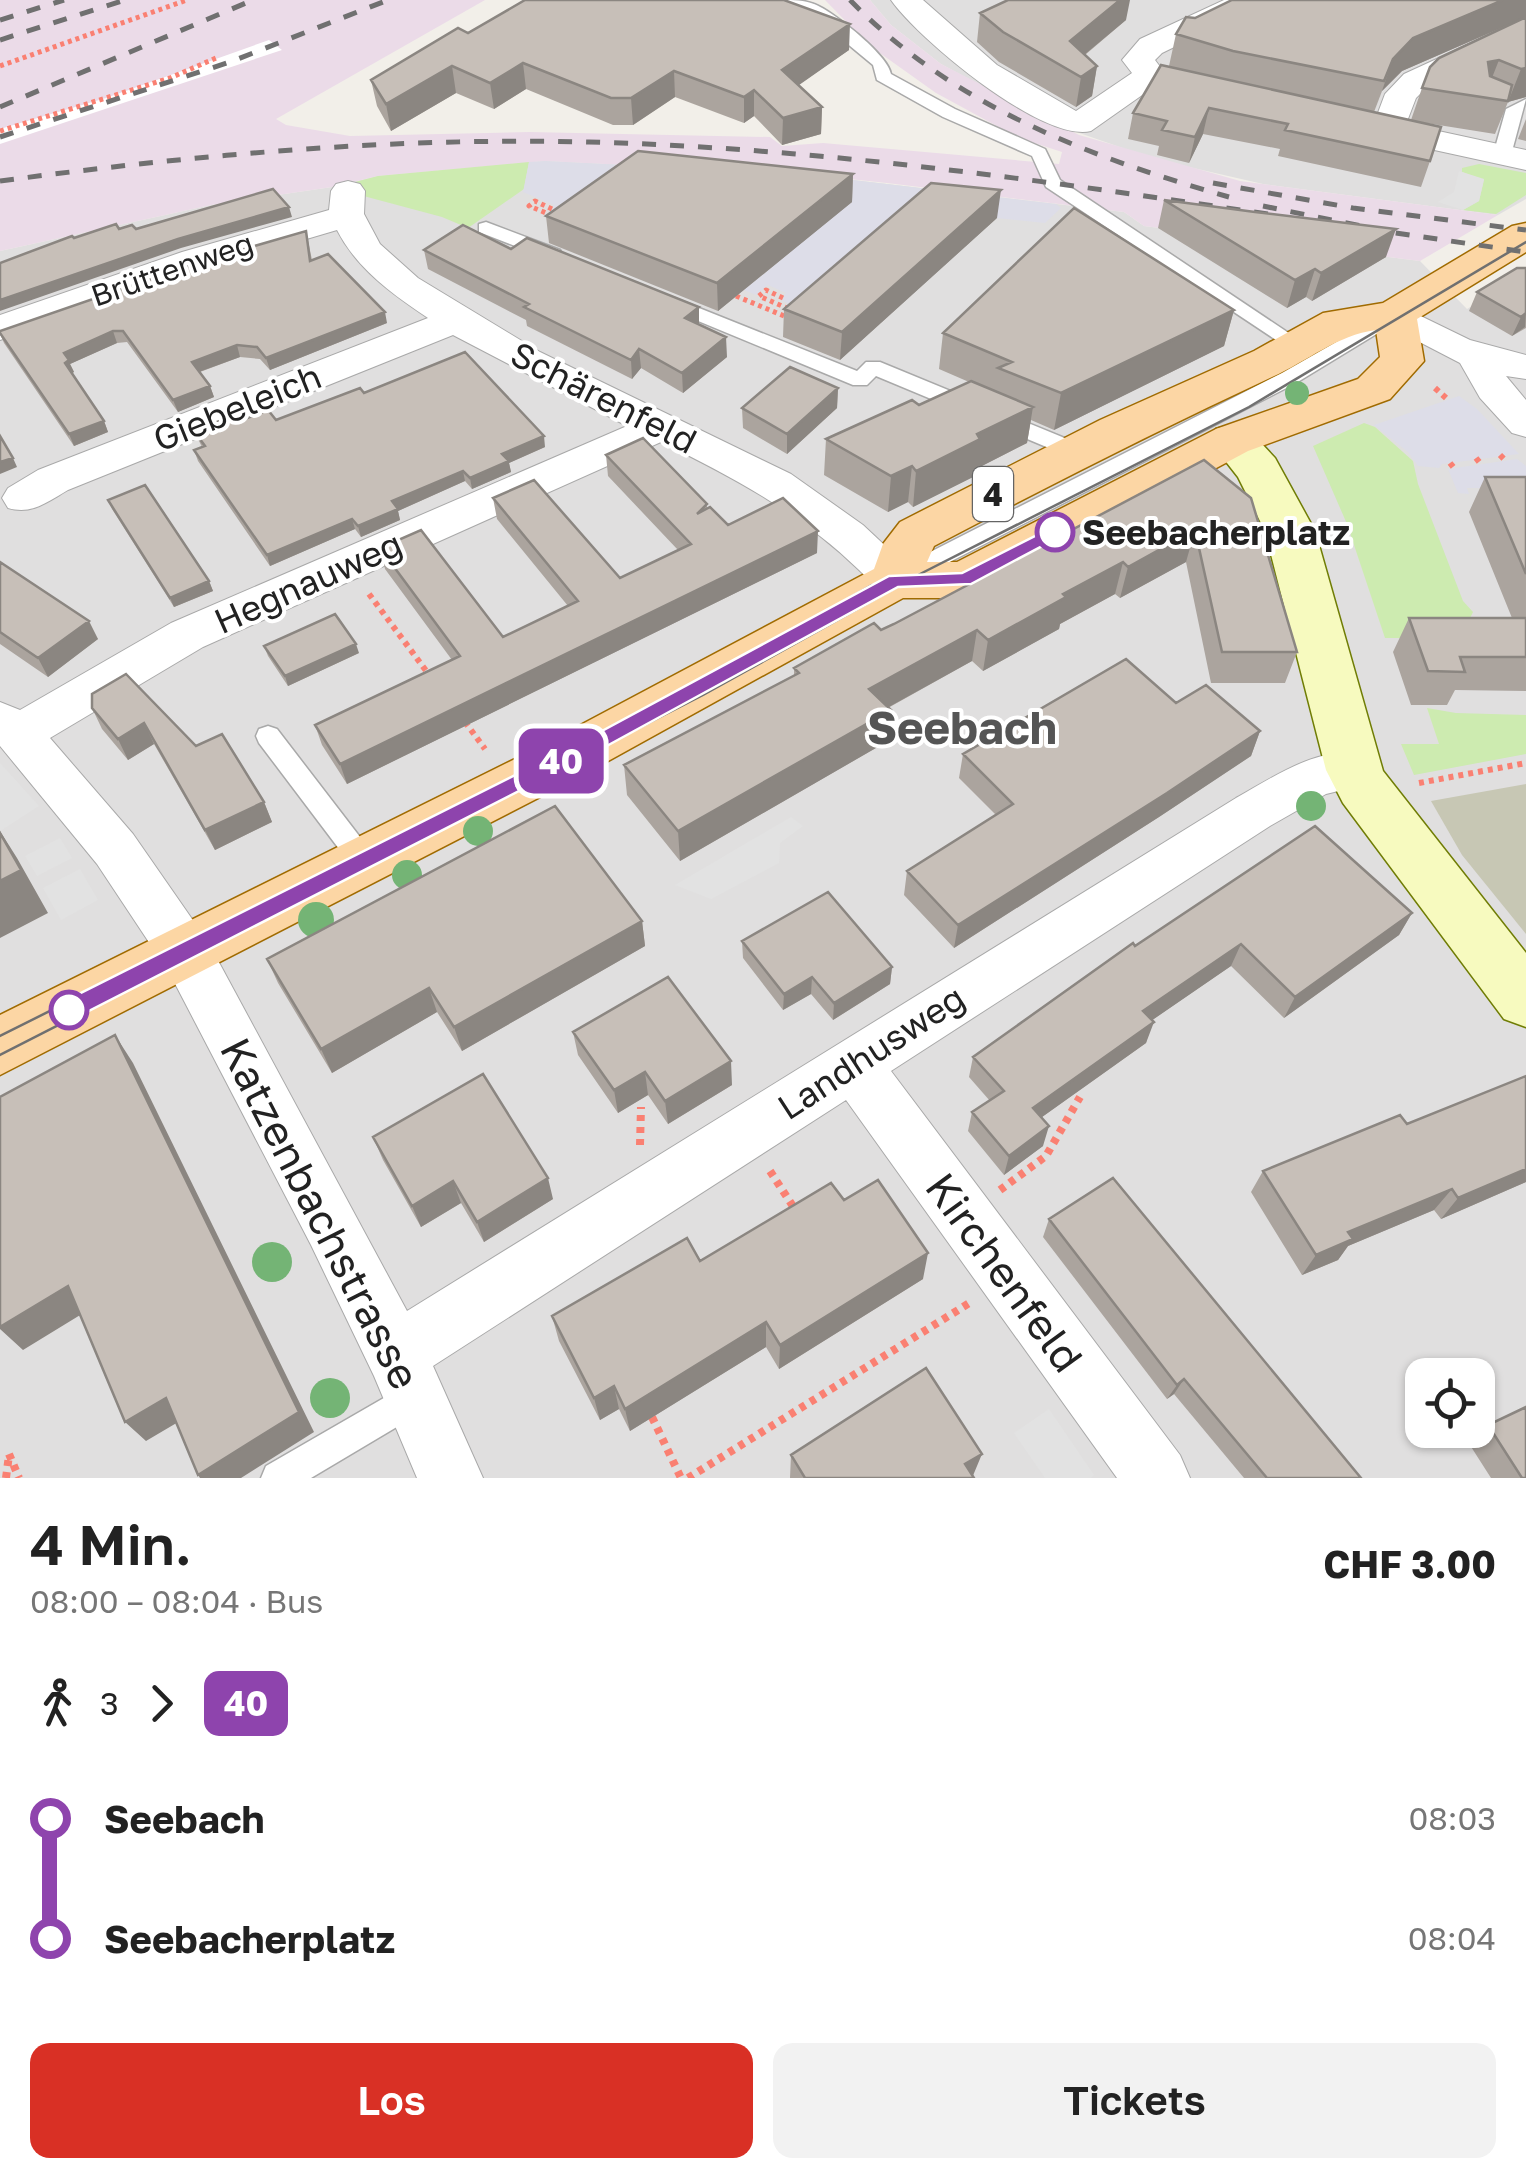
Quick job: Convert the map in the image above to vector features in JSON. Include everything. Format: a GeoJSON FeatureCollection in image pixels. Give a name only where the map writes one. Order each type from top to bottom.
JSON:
{"type":"FeatureCollection","features":[{"type":"Feature","properties":{"kind":"main road","name":"4"},"geometry":{"type":"LineString","coordinates":[[0,1046],[716,680],[895,580],[965,580],[1207,421],[1311,347],[1338,322],[1394,314],[1526,234]]}},
{"type":"Feature","properties":{"kind":"main road","name":"4"},"geometry":{"type":"LineString","coordinates":[[895,580],[908,544],[917,534],[1076,451],[1207,421],[1324,406],[1374,389],[1402,361],[1394,314]]}},
{"type":"Feature","properties":{"kind":"main road"},"geometry":{"type":"LineString","coordinates":[[1311,347],[1350,364],[1354,371],[1353,378],[1324,406]]}},
{"type":"Feature","properties":{"kind":"street"},"geometry":{"type":"LineString","coordinates":[[906,0],[982,68],[1043,110],[1079,124],[1150,75]]}},
{"type":"Feature","properties":{"kind":"street"},"geometry":{"type":"LineString","coordinates":[[1248,0],[1141,53],[1138,64],[1150,75],[1254,102]]}},
{"type":"Feature","properties":{"kind":"street"},"geometry":{"type":"LineString","coordinates":[[1388,130],[1401,94],[1415,81],[1526,28]]}},
{"type":"Feature","properties":{"kind":"street"},"geometry":{"type":"LineString","coordinates":[[1350,122],[1514,157]]}},
{"type":"Feature","properties":{"kind":"street","name":"Schärenfeld"},"geometry":{"type":"LineString","coordinates":[[348,203],[358,238],[394,278],[454,322],[760,474],[843,529],[895,580]]}},
{"type":"Feature","properties":{"kind":"street","name":"Brüttenweg"},"geometry":{"type":"LineString","coordinates":[[0,328],[348,203]]}},
{"type":"Feature","properties":{"kind":"street"},"geometry":{"type":"LineString","coordinates":[[1394,314],[1441,344],[1476,358],[1526,367]]}},
{"type":"Feature","properties":{"kind":"street","name":"Giebeleich"},"geometry":{"type":"LineString","coordinates":[[23,498],[53,480],[454,322]]}},
{"type":"Feature","properties":{"kind":"street"},"geometry":{"type":"LineString","coordinates":[[1476,358],[1494,389],[1526,424]]}},
{"type":"Feature","properties":{"kind":"street"},"geometry":{"type":"LineString","coordinates":[[1207,421],[1258,469],[1290,531],[1354,770],[1380,814],[1526,1000]]}},
{"type":"Feature","properties":{"kind":"street","name":"Hegnauweg"},"geometry":{"type":"LineString","coordinates":[[9,727],[188,635],[662,426]]}},
{"type":"Feature","properties":{"kind":"street","name":"Katzenbachstrasse"},"geometry":{"type":"LineString","coordinates":[[9,727],[115,849],[185,952],[332,1225],[406,1376],[450,1478]]}},
{"type":"Feature","properties":{"kind":"street","name":"Landhusweg"},"geometry":{"type":"LineString","coordinates":[[406,1376],[505,1285],[1252,812],[1315,777],[1354,770]]}},
{"type":"Feature","properties":{"kind":"street","name":"Kirchenfeld"},"geometry":{"type":"LineString","coordinates":[[853,1065],[1157,1478]]}},
{"type":"Feature","properties":{"kind":"lane"},"geometry":{"type":"LineString","coordinates":[[790,0],[815,9],[881,64],[883,76],[949,113],[1039,152],[1052,183],[1311,347]]}},
{"type":"Feature","properties":{"kind":"lane"},"geometry":{"type":"LineString","coordinates":[[1512,108],[1514,157]]}},
{"type":"Feature","properties":{"kind":"lane"},"geometry":{"type":"LineString","coordinates":[[486,228],[564,259]]}},
{"type":"Feature","properties":{"kind":"lane"},"geometry":{"type":"LineString","coordinates":[[642,291],[860,380],[873,367],[1076,451]]}},
{"type":"Feature","properties":{"kind":"lane"},"geometry":{"type":"LineString","coordinates":[[268,736],[364,862]]}},
{"type":"Feature","properties":{"kind":"lane","name":"Landhusweg"},"geometry":{"type":"LineString","coordinates":[[278,1478],[406,1376]]}},
{"type":"Feature","properties":{"kind":"path"},"geometry":{"type":"LineString","coordinates":[[0,66],[187,0]]}},
{"type":"Feature","properties":{"kind":"path"},"geometry":{"type":"LineString","coordinates":[[0,130],[170,78],[216,58]]}},
{"type":"Feature","properties":{"kind":"path"},"geometry":{"type":"LineString","coordinates":[[552,209],[535,201],[529,206],[562,220]]}},
{"type":"Feature","properties":{"kind":"path"},"geometry":{"type":"LineString","coordinates":[[782,298],[766,290],[759,296],[794,311]]}},
{"type":"Feature","properties":{"kind":"path"},"geometry":{"type":"LineString","coordinates":[[736,296],[799,324]]}},
{"type":"Feature","properties":{"kind":"path"},"geometry":{"type":"LineString","coordinates":[[1435,388],[1446,398]]}},
{"type":"Feature","properties":{"kind":"path"},"geometry":{"type":"LineString","coordinates":[[348,565],[439,688]]}},
{"type":"Feature","properties":{"kind":"path"},"geometry":{"type":"LineString","coordinates":[[462,718],[485,749]]}},
{"type":"Feature","properties":{"kind":"path"},"geometry":{"type":"LineString","coordinates":[[1410,785],[1526,764]]}},
{"type":"Feature","properties":{"kind":"path"},"geometry":{"type":"LineString","coordinates":[[993,1194],[1046,1156],[1080,1097]]}},
{"type":"Feature","properties":{"kind":"path"},"geometry":{"type":"LineString","coordinates":[[640,1107],[640,1147]]}},
{"type":"Feature","properties":{"kind":"path"},"geometry":{"type":"LineString","coordinates":[[765,1164],[806,1224]]}},
{"type":"Feature","properties":{"kind":"path"},"geometry":{"type":"LineString","coordinates":[[652,1418],[684,1478],[987,1292]]}},
{"type":"Feature","properties":{"kind":"path"},"geometry":{"type":"LineString","coordinates":[[6,1478],[9,1454],[19,1478]]}},
{"type":"Feature","properties":{"kind":"shaded area"},"geometry":{"type":"Polygon","coordinates":[[[0,0],[485,0],[276,119],[286,125],[350,136],[529,132],[770,137],[782,146],[823,143],[1059,164],[1062,152],[1019,138],[936,93],[870,46],[825,0],[870,0],[891,25],[941,64],[1079,135],[1240,181],[1498,215],[1420,261],[1144,226],[1124,212],[887,183],[802,174],[545,161],[378,176],[211,205],[0,251],[0,0]]]}},
{"type":"Feature","properties":{"kind":"shaded area"},"geometry":{"type":"Polygon","coordinates":[[[870,0],[1526,0],[1526,199],[1498,215],[1263,184],[1154,159],[1048,122],[941,64],[891,25],[870,0]]]}},
{"type":"Feature","properties":{"kind":"shaded area"},"geometry":{"type":"Polygon","coordinates":[[[545,161],[802,174],[1124,212],[1144,226],[1420,261],[1467,309],[1526,273],[1526,1478],[0,1478],[0,251],[211,205],[378,176],[545,161]]]}},
{"type":"Feature","properties":{"kind":"shaded area"},"geometry":{"type":"Polygon","coordinates":[[[529,162],[802,174],[1056,204],[1061,208],[1045,223],[930,211],[809,315],[780,299],[786,293],[768,285],[756,295],[744,290],[851,202],[577,223],[548,211],[554,205],[523,192],[529,162]]]}},
{"type":"Feature","properties":{"kind":"shaded area"},"geometry":{"type":"Polygon","coordinates":[[[1459,171],[1484,179],[1479,201],[1463,210],[1438,202],[1454,192],[1459,171]]]}},
{"type":"Feature","properties":{"kind":"shaded area"},"geometry":{"type":"Polygon","coordinates":[[[1459,396],[1477,409],[1519,454],[1442,464],[1439,468],[1418,466],[1408,452],[1374,425],[1459,396]]]}},
{"type":"Feature","properties":{"kind":"shaded area"},"geometry":{"type":"Polygon","coordinates":[[[1517,459],[1526,466],[1526,488],[1467,488],[1469,494],[1458,493],[1448,469],[1517,459]]]}},
{"type":"Feature","properties":{"kind":"shaded area"},"geometry":{"type":"Polygon","coordinates":[[[0,763],[39,806],[0,831],[0,763]]]}},
{"type":"Feature","properties":{"kind":"shaded area"},"geometry":{"type":"Polygon","coordinates":[[[1526,784],[1526,934],[1462,855],[1431,801],[1526,784]]]}},
{"type":"Feature","properties":{"kind":"shaded area"},"geometry":{"type":"Polygon","coordinates":[[[791,817],[803,826],[780,843],[779,863],[711,899],[675,885],[791,817]]]}},
{"type":"Feature","properties":{"kind":"shaded area"},"geometry":{"type":"Polygon","coordinates":[[[60,838],[72,858],[37,876],[25,856],[60,838]]]}},
{"type":"Feature","properties":{"kind":"shaded area"},"geometry":{"type":"Polygon","coordinates":[[[80,869],[98,900],[61,920],[43,888],[80,869]]]}},
{"type":"Feature","properties":{"kind":"shaded area"},"geometry":{"type":"Polygon","coordinates":[[[1049,1409],[1094,1475],[1091,1478],[1045,1478],[1014,1433],[1049,1409]]]}},
{"type":"Feature","properties":{"kind":"green space"},"geometry":{"type":"Polygon","coordinates":[[[529,162],[524,189],[468,228],[356,194],[355,182],[378,176],[529,162]]]}},
{"type":"Feature","properties":{"kind":"green space"},"geometry":{"type":"Polygon","coordinates":[[[1479,164],[1526,173],[1526,195],[1496,214],[1463,210],[1479,201],[1484,180],[1462,172],[1462,168],[1479,164]]]}},
{"type":"Feature","properties":{"kind":"green space"},"geometry":{"type":"Polygon","coordinates":[[[1364,423],[1375,427],[1413,461],[1418,484],[1463,601],[1473,612],[1466,623],[1447,635],[1385,638],[1347,524],[1313,446],[1364,423]]]}},
{"type":"Feature","properties":{"kind":"green space"},"geometry":{"type":"Polygon","coordinates":[[[1427,708],[1526,715],[1526,754],[1414,775],[1401,744],[1439,744],[1427,708]]]}},
{"type":"Feature","properties":{"kind":"pier"},"geometry":{"type":"Polygon","coordinates":[[[269,40],[282,50],[0,144],[0,129],[106,98],[269,40]]]}},
{"type":"Feature","properties":{"kind":"building"},"geometry":{"type":"Polygon","coordinates":[[[525,0],[784,0],[850,24],[782,70],[822,107],[783,118],[754,90],[744,97],[674,71],[631,98],[611,98],[523,63],[490,83],[452,66],[386,104],[371,80],[458,28],[468,33],[525,0]]]}},
{"type":"Feature","properties":{"kind":"building"},"geometry":{"type":"Polygon","coordinates":[[[1008,0],[1120,0],[1070,41],[1097,66],[1081,77],[1003,32],[980,13],[1008,0]]]}},
{"type":"Feature","properties":{"kind":"building"},"geometry":{"type":"Polygon","coordinates":[[[1232,0],[1503,0],[1413,38],[1393,59],[1384,81],[1233,51],[1176,34],[1186,17],[1195,18],[1232,0]]]}},
{"type":"Feature","properties":{"kind":"building"},"geometry":{"type":"Polygon","coordinates":[[[1526,17],[1526,68],[1499,60],[1488,62],[1490,76],[1512,85],[1508,101],[1422,88],[1430,67],[1439,58],[1526,17]]]}},
{"type":"Feature","properties":{"kind":"building"},"geometry":{"type":"Polygon","coordinates":[[[1161,65],[1441,127],[1430,161],[1285,130],[1288,124],[1209,108],[1195,137],[1162,130],[1167,121],[1133,113],[1161,65]]]}},
{"type":"Feature","properties":{"kind":"building"},"geometry":{"type":"Polygon","coordinates":[[[638,151],[853,174],[717,283],[546,216],[638,151]]]}},
{"type":"Feature","properties":{"kind":"building"},"geometry":{"type":"Polygon","coordinates":[[[931,183],[1001,190],[842,332],[784,309],[931,183]]]}},
{"type":"Feature","properties":{"kind":"building"},"geometry":{"type":"Polygon","coordinates":[[[273,189],[289,207],[178,239],[0,300],[0,263],[116,224],[119,229],[132,225],[136,229],[273,189]]]}},
{"type":"Feature","properties":{"kind":"building"},"geometry":{"type":"Polygon","coordinates":[[[1164,200],[1396,229],[1321,273],[1315,269],[1295,280],[1164,200]]]}},
{"type":"Feature","properties":{"kind":"building"},"geometry":{"type":"Polygon","coordinates":[[[1074,208],[1234,310],[1061,393],[998,368],[1012,362],[943,333],[1074,208]]]}},
{"type":"Feature","properties":{"kind":"building"},"geometry":{"type":"Polygon","coordinates":[[[463,225],[511,249],[527,238],[699,307],[685,318],[726,337],[682,373],[639,349],[631,360],[524,307],[529,304],[424,250],[463,225]]]}},
{"type":"Feature","properties":{"kind":"building"},"geometry":{"type":"Polygon","coordinates":[[[306,231],[310,261],[328,254],[385,312],[266,358],[257,347],[237,345],[192,362],[210,386],[173,400],[123,331],[113,331],[64,353],[69,360],[65,363],[104,421],[69,434],[0,333],[206,260],[306,231]]]}},
{"type":"Feature","properties":{"kind":"building"},"geometry":{"type":"Polygon","coordinates":[[[1517,268],[1526,268],[1526,313],[1521,317],[1477,292],[1517,268]]]}},
{"type":"Feature","properties":{"kind":"building"},"geometry":{"type":"Polygon","coordinates":[[[465,352],[544,436],[502,454],[509,461],[470,478],[463,471],[392,501],[398,509],[358,526],[352,519],[267,555],[194,450],[205,446],[194,431],[232,416],[237,422],[268,410],[276,420],[360,388],[364,393],[465,352]]]}},
{"type":"Feature","properties":{"kind":"building"},"geometry":{"type":"Polygon","coordinates":[[[790,367],[838,388],[787,434],[742,408],[790,367]]]}},
{"type":"Feature","properties":{"kind":"building"},"geometry":{"type":"Polygon","coordinates":[[[971,381],[1033,407],[977,434],[980,439],[916,471],[912,466],[891,476],[826,439],[912,400],[919,405],[971,381]]]}},
{"type":"Feature","properties":{"kind":"building"},"geometry":{"type":"Polygon","coordinates":[[[0,436],[13,458],[0,462],[0,436]]]}},
{"type":"Feature","properties":{"kind":"building"},"geometry":{"type":"Polygon","coordinates":[[[643,438],[707,504],[697,514],[710,507],[728,525],[783,498],[818,531],[340,764],[315,725],[460,656],[380,548],[421,530],[503,637],[578,601],[493,498],[534,480],[620,578],[691,544],[606,455],[643,438]]]}},
{"type":"Feature","properties":{"kind":"building"},"geometry":{"type":"Polygon","coordinates":[[[1204,460],[1251,498],[1297,652],[1222,652],[1195,530],[1128,567],[1123,562],[988,640],[977,630],[869,689],[891,710],[678,831],[624,765],[799,673],[794,668],[874,623],[881,630],[894,624],[1204,460]]]}},
{"type":"Feature","properties":{"kind":"building"},"geometry":{"type":"Polygon","coordinates":[[[1485,477],[1526,477],[1526,574],[1485,477]]]}},
{"type":"Feature","properties":{"kind":"building"},"geometry":{"type":"Polygon","coordinates":[[[145,485],[209,581],[170,598],[108,500],[145,485]]]}},
{"type":"Feature","properties":{"kind":"building"},"geometry":{"type":"Polygon","coordinates":[[[0,562],[89,621],[38,658],[0,632],[0,562]]]}},
{"type":"Feature","properties":{"kind":"building"},"geometry":{"type":"Polygon","coordinates":[[[335,614],[356,644],[285,676],[264,646],[335,614]]]}},
{"type":"Feature","properties":{"kind":"building"},"geometry":{"type":"Polygon","coordinates":[[[1409,618],[1526,618],[1526,657],[1460,657],[1465,672],[1428,671],[1409,618]]]}},
{"type":"Feature","properties":{"kind":"building"},"geometry":{"type":"Polygon","coordinates":[[[1126,659],[1176,703],[1206,685],[1260,731],[958,925],[907,871],[1013,804],[963,754],[1126,659]]]}},
{"type":"Feature","properties":{"kind":"building"},"geometry":{"type":"Polygon","coordinates":[[[126,674],[196,746],[222,734],[264,802],[205,830],[144,723],[118,739],[92,708],[92,694],[126,674]]]}},
{"type":"Feature","properties":{"kind":"building"},"geometry":{"type":"Polygon","coordinates":[[[555,806],[642,921],[454,1027],[429,988],[321,1049],[267,959],[555,806]]]}},
{"type":"Feature","properties":{"kind":"building"},"geometry":{"type":"Polygon","coordinates":[[[1315,826],[1412,913],[1295,997],[1241,944],[1143,1011],[1154,1022],[1033,1108],[1049,1126],[1009,1156],[972,1112],[1004,1091],[973,1057],[1133,943],[1135,946],[1315,826]]]}},
{"type":"Feature","properties":{"kind":"building"},"geometry":{"type":"Polygon","coordinates":[[[0,833],[21,870],[0,881],[0,833]]]}},
{"type":"Feature","properties":{"kind":"building"},"geometry":{"type":"Polygon","coordinates":[[[828,892],[892,967],[834,1003],[812,977],[784,994],[742,941],[828,892]]]}},
{"type":"Feature","properties":{"kind":"building"},"geometry":{"type":"Polygon","coordinates":[[[668,977],[731,1061],[665,1101],[645,1072],[614,1090],[573,1032],[668,977]]]}},
{"type":"Feature","properties":{"kind":"building"},"geometry":{"type":"Polygon","coordinates":[[[115,1035],[299,1412],[198,1475],[166,1398],[125,1422],[68,1286],[0,1327],[0,1097],[115,1035]]]}},
{"type":"Feature","properties":{"kind":"building"},"geometry":{"type":"Polygon","coordinates":[[[483,1074],[548,1178],[477,1222],[453,1181],[412,1206],[373,1137],[483,1074]]]}},
{"type":"Feature","properties":{"kind":"building"},"geometry":{"type":"Polygon","coordinates":[[[1526,1076],[1526,1169],[1458,1198],[1452,1189],[1348,1232],[1353,1239],[1316,1255],[1263,1171],[1400,1115],[1407,1124],[1526,1076]]]}},
{"type":"Feature","properties":{"kind":"building"},"geometry":{"type":"Polygon","coordinates":[[[1113,1178],[1361,1478],[1267,1478],[1184,1379],[1177,1385],[1049,1219],[1113,1178]]]}},
{"type":"Feature","properties":{"kind":"building"},"geometry":{"type":"Polygon","coordinates":[[[878,1180],[928,1253],[780,1345],[766,1322],[625,1409],[614,1386],[594,1398],[552,1316],[687,1238],[700,1261],[831,1183],[844,1200],[878,1180]]]}},
{"type":"Feature","properties":{"kind":"building"},"geometry":{"type":"Polygon","coordinates":[[[926,1368],[982,1454],[965,1464],[974,1478],[805,1478],[791,1455],[926,1368]]]}},
{"type":"Feature","properties":{"kind":"building"},"geometry":{"type":"Polygon","coordinates":[[[1526,1407],[1526,1478],[1522,1478],[1495,1436],[1495,1422],[1526,1407]]]}},
{"type":"Feature","properties":{"kind":"tram line"},"geometry":{"type":"LineString","coordinates":[[0,1055],[703,695],[922,573],[1249,407],[1526,242]]}},
{"type":"Feature","properties":{"kind":"tram line"},"geometry":{"type":"LineString","coordinates":[[764,647],[872,585]]}},
{"type":"Feature","properties":{"kind":"tram line"},"geometry":{"type":"LineString","coordinates":[[0,1036],[408,831]]}},
{"type":"Feature","properties":{"kind":"railway"},"geometry":{"type":"LineString","coordinates":[[0,20],[64,0]]}},
{"type":"Feature","properties":{"kind":"railway"},"geometry":{"type":"LineString","coordinates":[[0,40],[125,0]]}},
{"type":"Feature","properties":{"kind":"railway"},"geometry":{"type":"LineString","coordinates":[[0,107],[253,0]]}},
{"type":"Feature","properties":{"kind":"railway"},"geometry":{"type":"LineString","coordinates":[[0,137],[230,62],[388,0]]}},
{"type":"Feature","properties":{"kind":"railway"},"geometry":{"type":"LineString","coordinates":[[850,0],[933,70],[1026,123],[1125,164],[1229,197]]}},
{"type":"Feature","properties":{"kind":"railway"},"geometry":{"type":"LineString","coordinates":[[0,181],[147,163],[367,145],[589,142],[847,159],[1274,215]]}},
{"type":"Feature","properties":{"kind":"railway"},"geometry":{"type":"LineString","coordinates":[[1213,183],[1353,208],[1526,230]]}},
{"type":"Feature","properties":{"kind":"railway"},"geometry":{"type":"LineString","coordinates":[[1263,206],[1371,228]]}},
{"type":"Feature","properties":{"kind":"railway"},"geometry":{"type":"LineString","coordinates":[[1368,229],[1526,252]]}},
{"type":"Feature","properties":{"kind":"bus line","name":"40"},"geometry":{"type":"LineString","coordinates":[[69,1010],[596,743],[895,580],[965,580],[1055,532]]}},
{"type":"Feature","properties":{"kind":"place","name":"Seebacherplatz"},"geometry":{"type":"Point","coordinates":[1055,532]}},
{"type":"Feature","properties":{"kind":"district","name":"Seebach"},"geometry":{"type":"Point","coordinates":[962,727]}}]}
